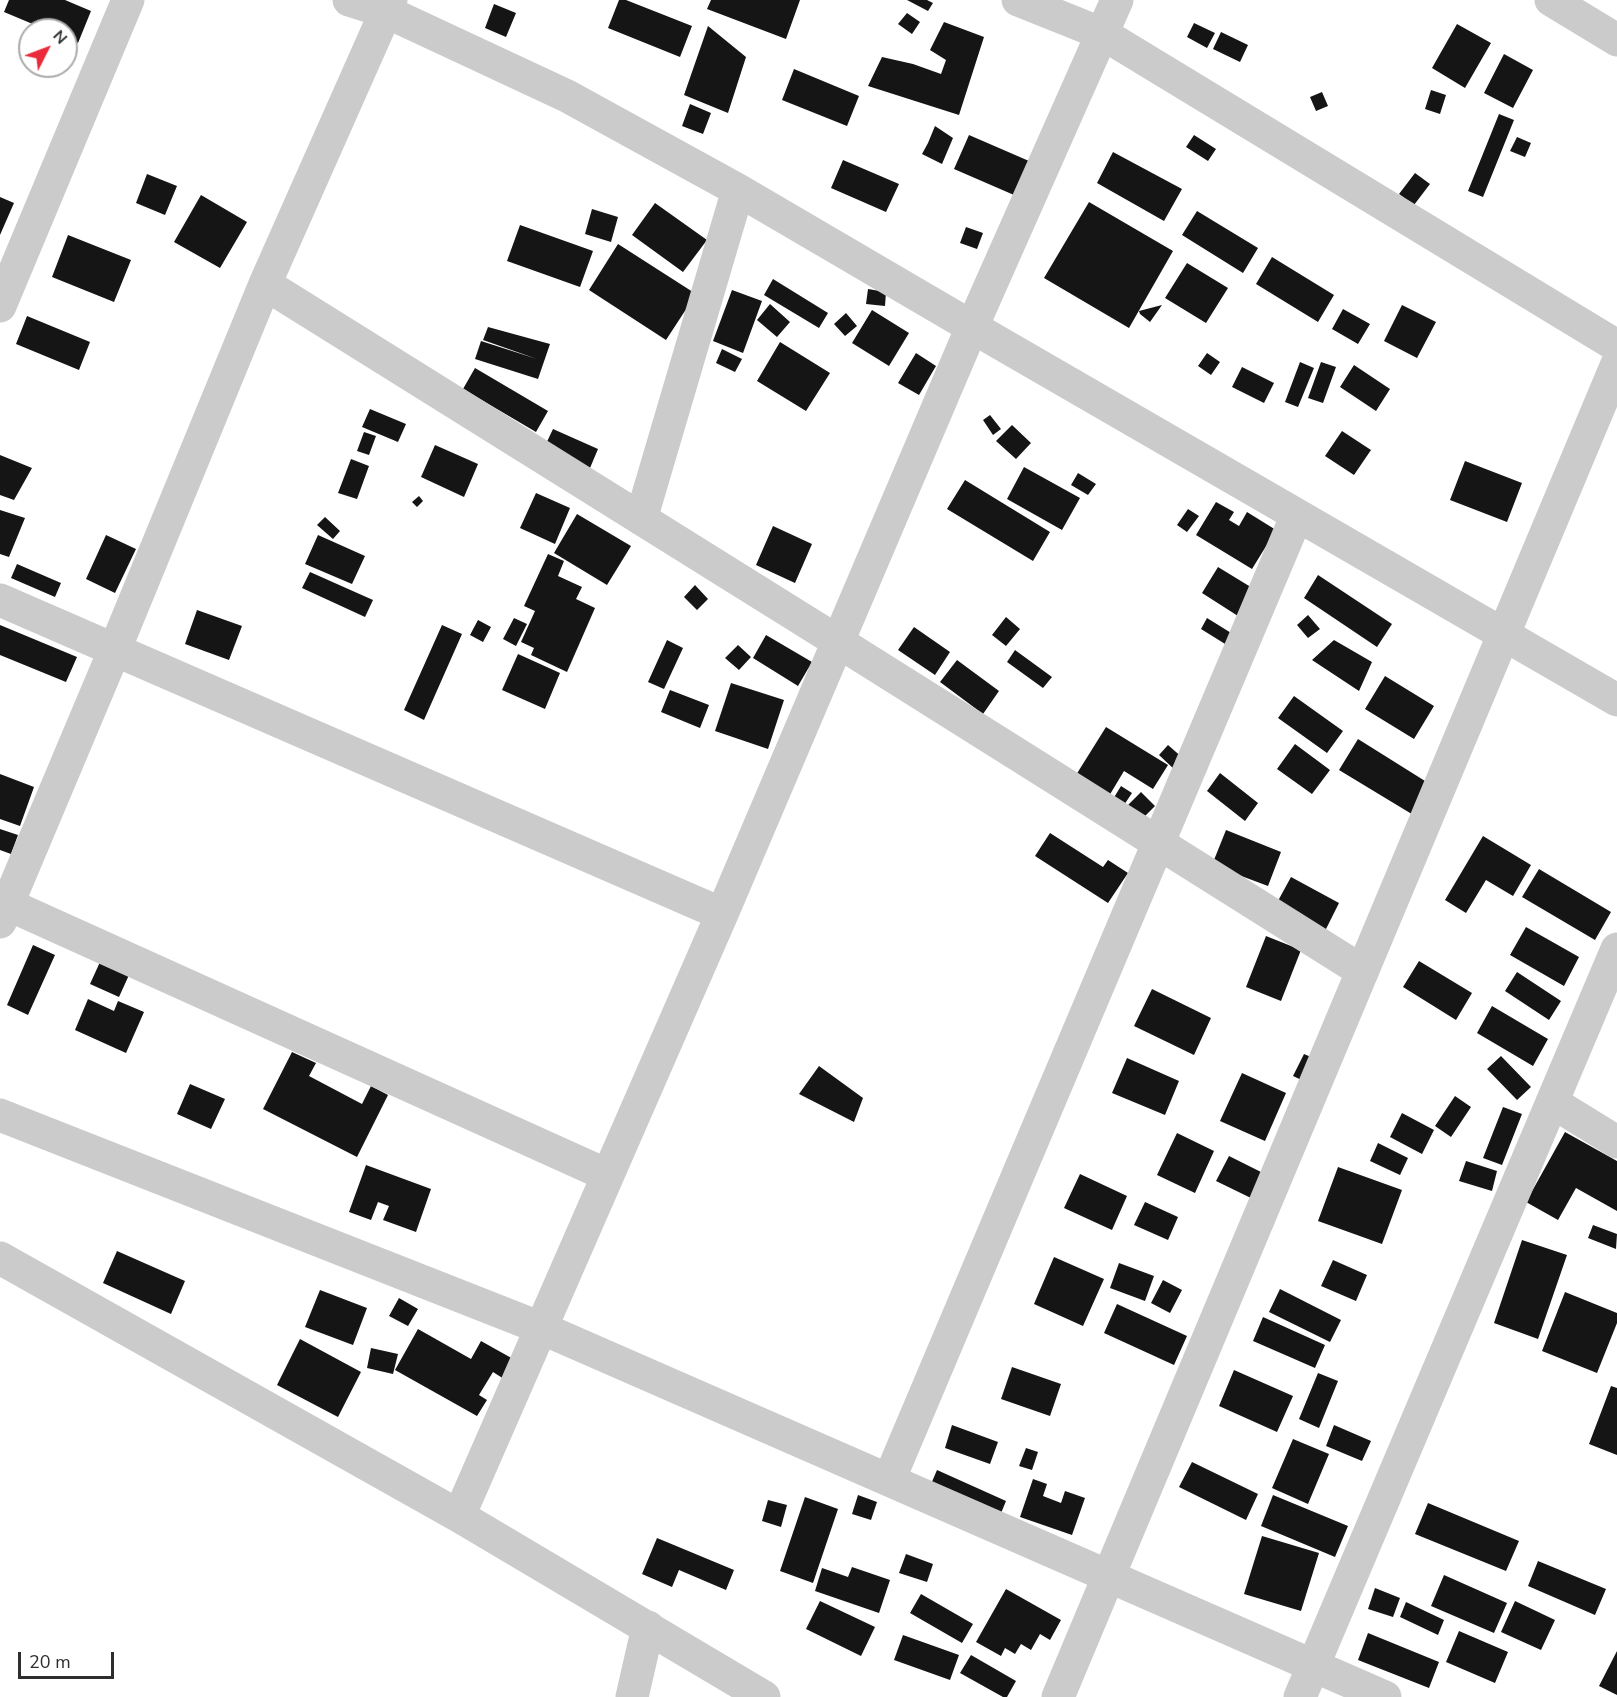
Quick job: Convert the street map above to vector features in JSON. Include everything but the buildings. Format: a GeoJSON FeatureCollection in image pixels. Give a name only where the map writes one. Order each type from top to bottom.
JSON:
{"type":"FeatureCollection","features":[{"type":"Feature","properties":{"kind":"street"},"geometry":{"type":"LineString","coordinates":[[0,306],[128,0]]}},
{"type":"Feature","properties":{"kind":"street"},"geometry":{"type":"LineString","coordinates":[[349,0],[389,6],[567,96],[738,190],[1617,700]]}},
{"type":"Feature","properties":{"kind":"street"},"geometry":{"type":"LineString","coordinates":[[1018,0],[1103,34],[1617,346]]}},
{"type":"Feature","properties":{"kind":"street"},"geometry":{"type":"LineString","coordinates":[[459,1515],[722,914],[972,327],[1117,0]]}},
{"type":"Feature","properties":{"kind":"street"},"geometry":{"type":"LineString","coordinates":[[1551,0],[1617,40]]}},
{"type":"Feature","properties":{"kind":"street"},"geometry":{"type":"LineString","coordinates":[[389,6],[266,284],[4,913],[607,1175]]}},
{"type":"Feature","properties":{"kind":"street"},"geometry":{"type":"LineString","coordinates":[[641,519],[738,190]]}},
{"type":"Feature","properties":{"kind":"street"},"geometry":{"type":"LineString","coordinates":[[266,284],[1362,971]]}},
{"type":"Feature","properties":{"kind":"street"},"geometry":{"type":"LineString","coordinates":[[1058,1697],[1617,364]]}},
{"type":"Feature","properties":{"kind":"street"},"geometry":{"type":"LineString","coordinates":[[889,1480],[1297,515]]}},
{"type":"Feature","properties":{"kind":"street"},"geometry":{"type":"LineString","coordinates":[[0,600],[722,914]]}},
{"type":"Feature","properties":{"kind":"street"},"geometry":{"type":"LineString","coordinates":[[1300,1697],[1617,949]]}},
{"type":"Feature","properties":{"kind":"street"},"geometry":{"type":"LineString","coordinates":[[1552,1102],[1617,1142]]}},
{"type":"Feature","properties":{"kind":"street"},"geometry":{"type":"LineString","coordinates":[[0,1115],[541,1328],[1385,1697]]}},
{"type":"Feature","properties":{"kind":"street"},"geometry":{"type":"LineString","coordinates":[[0,1258],[459,1515],[764,1697]]}},
{"type":"Feature","properties":{"kind":"street"},"geometry":{"type":"LineString","coordinates":[[632,1697],[648,1627]]}}]}
